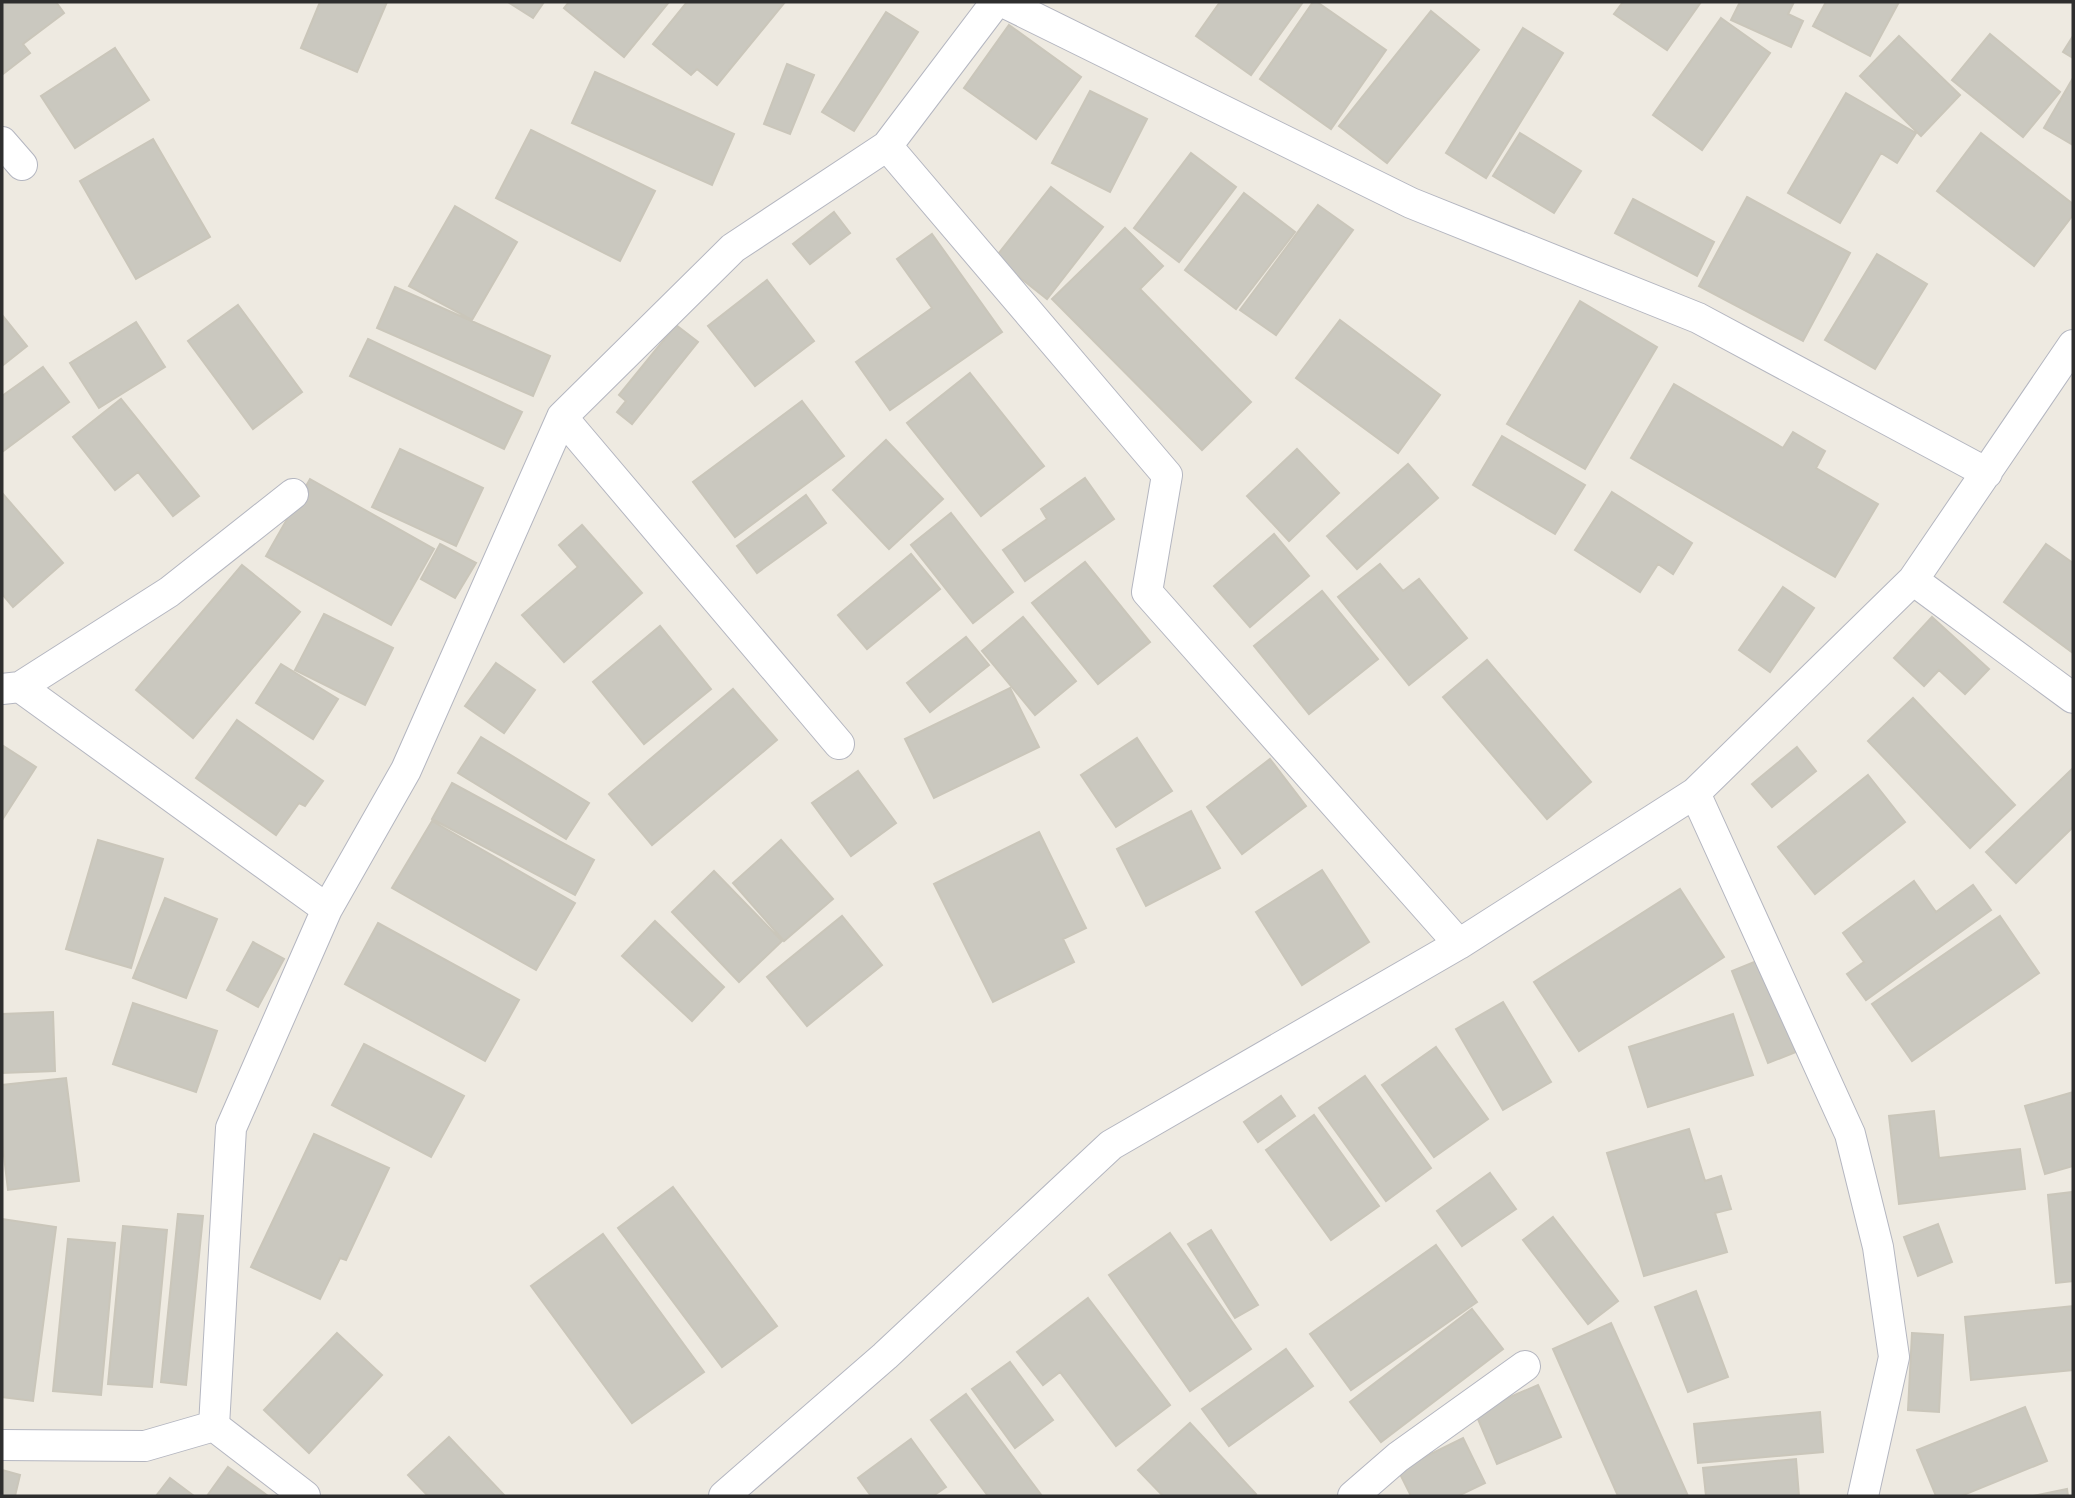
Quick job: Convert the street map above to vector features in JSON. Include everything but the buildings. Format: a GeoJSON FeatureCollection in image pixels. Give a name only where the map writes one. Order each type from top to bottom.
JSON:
{"type":"FeatureCollection","features":[{"type":"Feature","properties":{"kind":"street"},"geometry":{"type":"LineString","coordinates":[[214,1426],[231,1128],[327,909],[406,770],[562,417],[733,248],[887,146],[996,2]]}},
{"type":"Feature","properties":{"kind":"street"},"geometry":{"type":"LineString","coordinates":[[1003,2],[1411,203],[1698,318],[1987,473]]}},
{"type":"Feature","properties":{"kind":"street"},"geometry":{"type":"LineString","coordinates":[[2,142],[22,164]]}},
{"type":"Feature","properties":{"kind":"street"},"geometry":{"type":"LineString","coordinates":[[887,146],[1167,475],[1147,592],[1459,944]]}},
{"type":"Feature","properties":{"kind":"street"},"geometry":{"type":"LineString","coordinates":[[724,1496],[886,1356],[1111,1145],[1459,944],[1695,793],[1913,580],[2073,345]]}},
{"type":"Feature","properties":{"kind":"street"},"geometry":{"type":"LineString","coordinates":[[562,417],[839,744]]}},
{"type":"Feature","properties":{"kind":"street"},"geometry":{"type":"LineString","coordinates":[[293,494],[170,592],[11,688],[327,909]]}},
{"type":"Feature","properties":{"kind":"street"},"geometry":{"type":"LineString","coordinates":[[1913,580],[2073,698]]}},
{"type":"Feature","properties":{"kind":"street"},"geometry":{"type":"LineString","coordinates":[[1695,793],[1850,1134],[1878,1247],[1894,1357],[1863,1496]]}},
{"type":"Feature","properties":{"kind":"street"},"geometry":{"type":"LineString","coordinates":[[1353,1496],[1398,1457],[1525,1366]]}},
{"type":"Feature","properties":{"kind":"street"},"geometry":{"type":"LineString","coordinates":[[2,1445],[145,1446],[214,1426]]}},
{"type":"Feature","properties":{"kind":"street"},"geometry":{"type":"LineString","coordinates":[[214,1426],[305,1496]]}}]}
